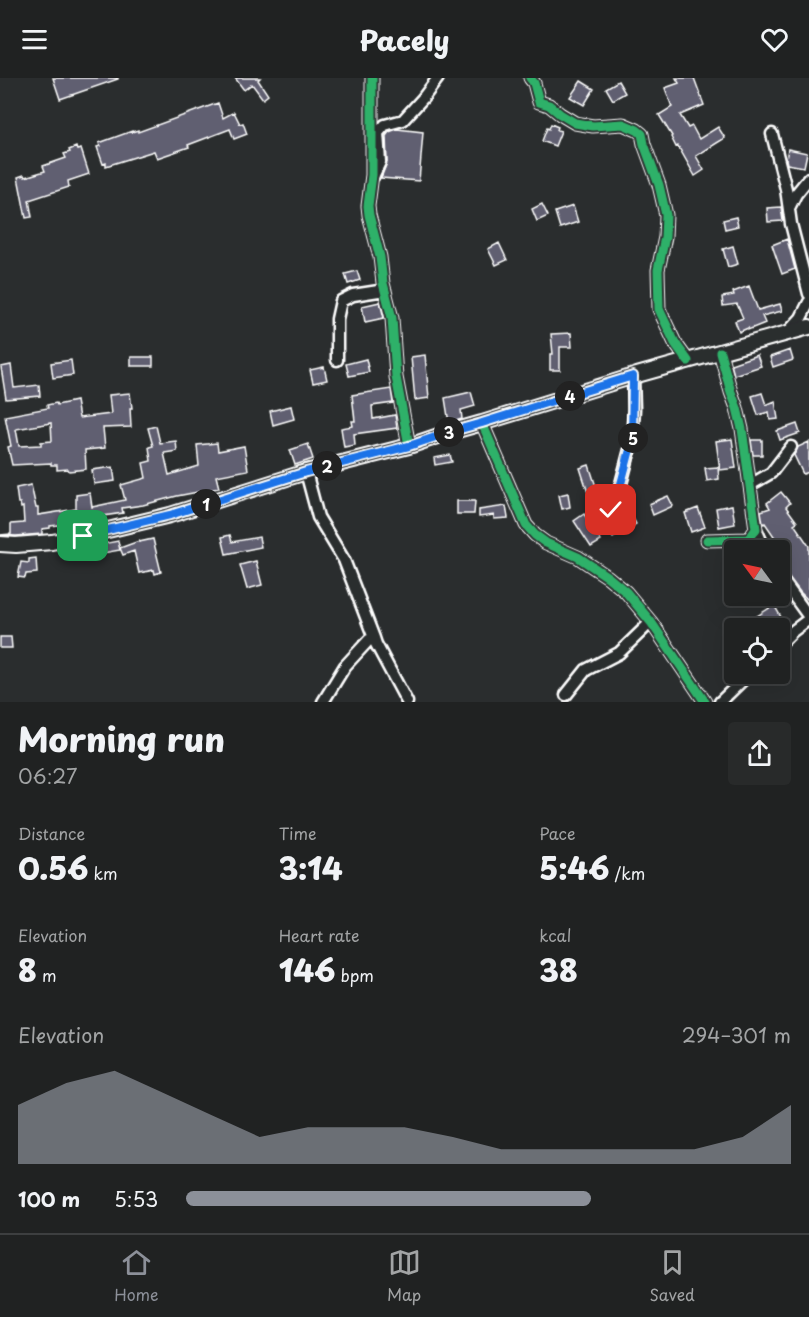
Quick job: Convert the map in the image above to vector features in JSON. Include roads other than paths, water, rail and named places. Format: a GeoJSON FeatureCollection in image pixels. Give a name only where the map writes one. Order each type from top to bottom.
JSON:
{"type":"FeatureCollection","features":[{"type":"Feature","properties":{"kind":"main road"},"geometry":{"type":"LineString","coordinates":[[0,544],[36,544],[83,536],[170,515],[306,472],[409,446],[633,376],[809,327]]}},
{"type":"Feature","properties":{"kind":"street"},"geometry":{"type":"LineString","coordinates":[[372,78],[371,180],[368,206],[392,318],[396,377],[409,446]]}},
{"type":"Feature","properties":{"kind":"street"},"geometry":{"type":"LineString","coordinates":[[371,180],[381,162],[378,133],[385,124],[403,120],[438,78]]}},
{"type":"Feature","properties":{"kind":"street"},"geometry":{"type":"LineString","coordinates":[[530,78],[534,83],[539,102],[549,105],[575,123],[593,126],[623,124],[642,134],[666,215],[665,237],[658,270],[659,309],[675,343],[688,361]]}},
{"type":"Feature","properties":{"kind":"street"},"geometry":{"type":"LineString","coordinates":[[772,134],[809,294]]}},
{"type":"Feature","properties":{"kind":"street"},"geometry":{"type":"LineString","coordinates":[[789,208],[796,194],[809,178]]}},
{"type":"Feature","properties":{"kind":"street"},"geometry":{"type":"LineString","coordinates":[[337,360],[337,319],[341,301],[353,295],[385,290]]}},
{"type":"Feature","properties":{"kind":"street"},"geometry":{"type":"LineString","coordinates":[[789,332],[801,318],[809,302]]}},
{"type":"Feature","properties":{"kind":"street"},"geometry":{"type":"LineString","coordinates":[[720,352],[737,408],[756,529],[761,540]]}},
{"type":"Feature","properties":{"kind":"street"},"geometry":{"type":"LineString","coordinates":[[598,509],[611,510],[617,499],[632,442],[633,376]]}},
{"type":"Feature","properties":{"kind":"street"},"geometry":{"type":"LineString","coordinates":[[482,423],[526,525],[546,543],[578,557],[626,592],[651,622],[705,702]]}},
{"type":"Feature","properties":{"kind":"street"},"geometry":{"type":"LineString","coordinates":[[750,485],[771,473],[791,447]]}},
{"type":"Feature","properties":{"kind":"street"},"geometry":{"type":"LineString","coordinates":[[306,472],[318,517],[344,560],[376,644],[407,702]]}},
{"type":"Feature","properties":{"kind":"street"},"geometry":{"type":"LineString","coordinates":[[706,540],[749,539],[756,529]]}},
{"type":"Feature","properties":{"kind":"street"},"geometry":{"type":"LineString","coordinates":[[790,592],[809,618],[790,634]]}},
{"type":"Feature","properties":{"kind":"street"},"geometry":{"type":"LineString","coordinates":[[566,694],[586,670],[619,653],[651,622]]}},
{"type":"Feature","properties":{"kind":"street"},"geometry":{"type":"LineString","coordinates":[[322,702],[345,666],[369,640],[374,638]]}},
{"type":"Feature","properties":{"kind":"street"},"geometry":{"type":"LineString","coordinates":[[720,702],[739,684]]}}]}
